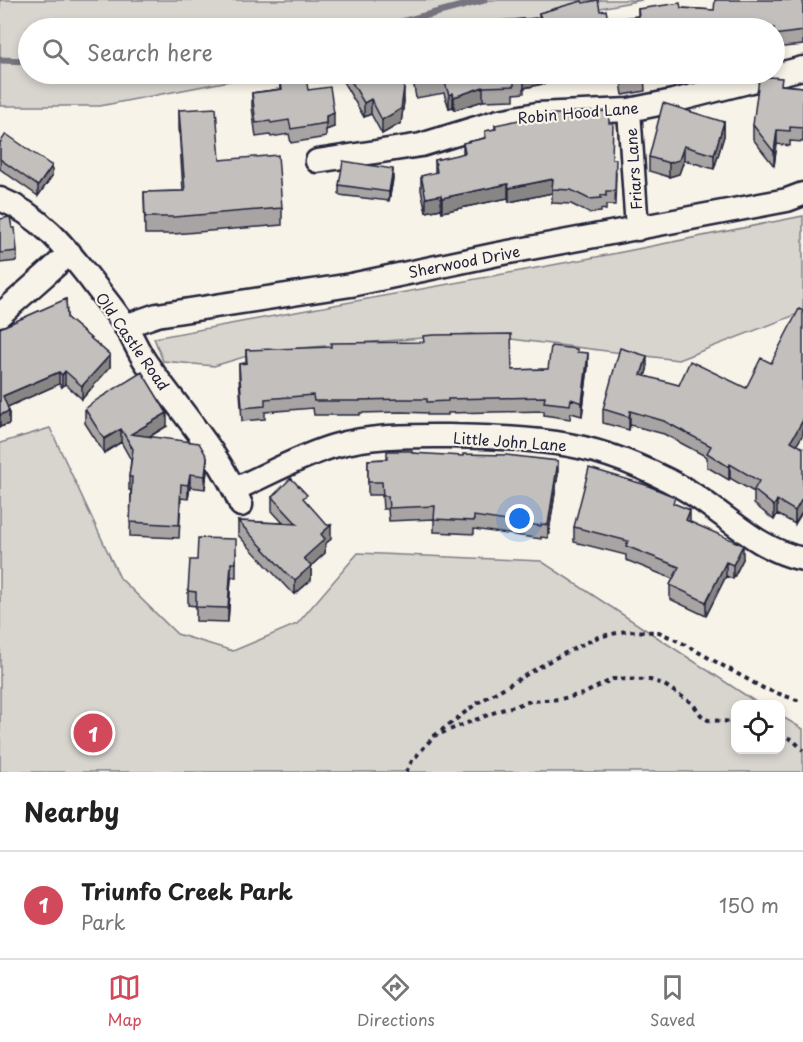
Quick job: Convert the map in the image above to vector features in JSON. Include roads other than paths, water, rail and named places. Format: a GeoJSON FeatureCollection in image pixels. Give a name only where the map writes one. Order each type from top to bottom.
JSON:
{"type":"FeatureCollection","features":[{"type":"Feature","properties":{"kind":"street","name":"Robin Hood Lane"},"geometry":{"type":"LineString","coordinates":[[785,73],[803,68]]}},
{"type":"Feature","properties":{"kind":"street","name":"Robin Hood Lane"},"geometry":{"type":"LineString","coordinates":[[317,161],[421,145],[499,121],[537,114],[629,110],[740,84]]}},
{"type":"Feature","properties":{"kind":"street","name":"Friars Lane"},"geometry":{"type":"LineString","coordinates":[[629,110],[637,229]]}},
{"type":"Feature","properties":{"kind":"street","name":"Sherwood Drive"},"geometry":{"type":"LineString","coordinates":[[125,326],[157,315],[351,285],[803,195]]}},
{"type":"Feature","properties":{"kind":"street","name":"Old Castle Road"},"geometry":{"type":"LineString","coordinates":[[0,199],[20,207],[55,235],[125,326],[145,361],[189,420],[238,497]]}},
{"type":"Feature","properties":{"kind":"street"},"geometry":{"type":"LineString","coordinates":[[0,315],[69,253]]}},
{"type":"Feature","properties":{"kind":"street","name":"Little John Lane"},"geometry":{"type":"LineString","coordinates":[[238,497],[307,456],[333,446],[360,440],[410,436],[485,437],[569,445],[623,459],[684,489],[746,533],[787,556],[803,559]]}},
{"type":"Feature","properties":{"kind":"waterway"},"geometry":{"type":"LineString","coordinates":[[416,18],[484,0]]}},
{"type":"Feature","properties":{"kind":"waterway"},"geometry":{"type":"LineString","coordinates":[[0,60],[18,61]]}},
{"type":"Feature","properties":{"kind":"place","name":"Triunfo Creek Park"},"geometry":{"type":"Point","coordinates":[93,733]}}]}
